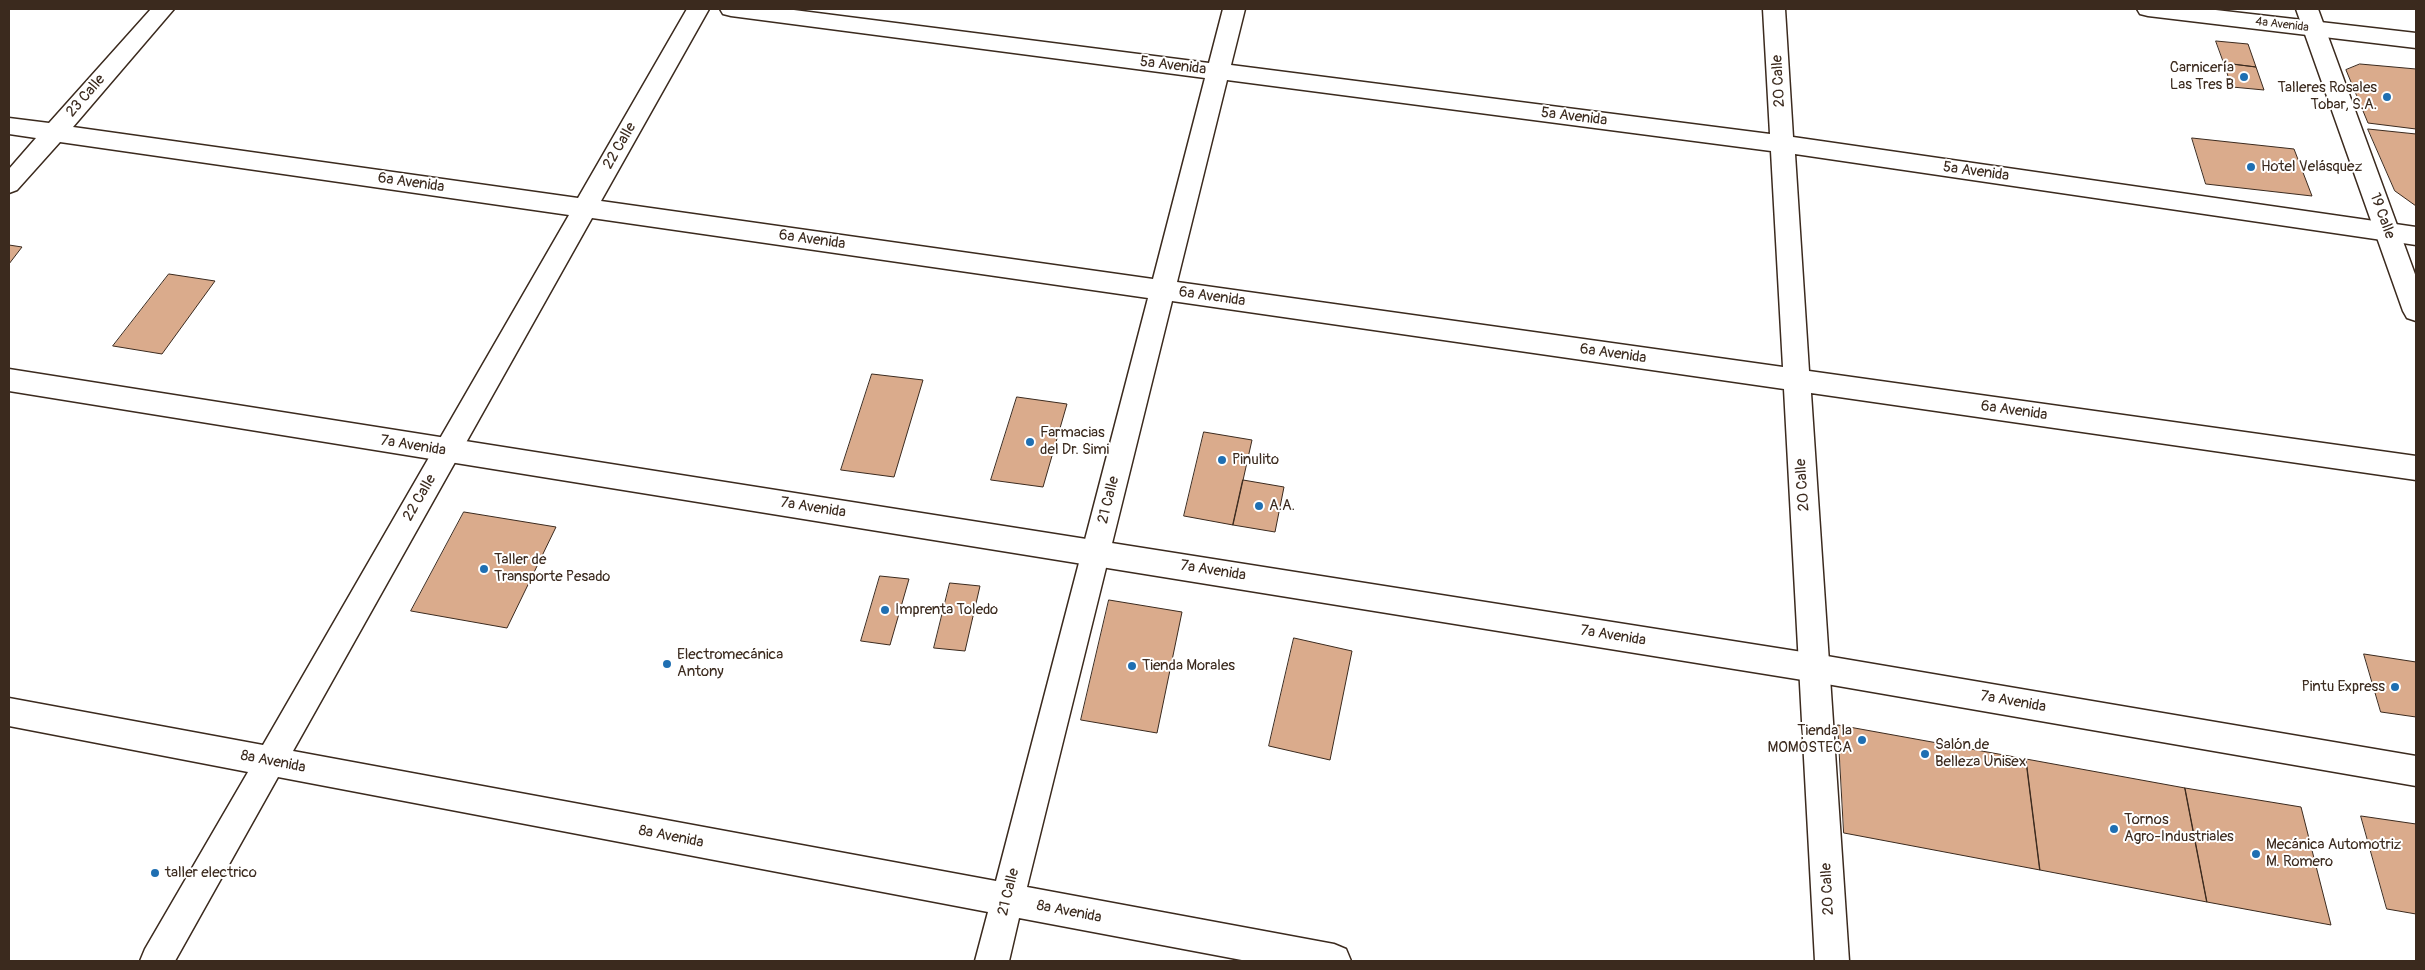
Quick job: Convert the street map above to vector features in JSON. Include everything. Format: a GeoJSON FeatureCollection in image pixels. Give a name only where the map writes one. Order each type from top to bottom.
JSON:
{"type":"FeatureCollection","features":[{"type":"Feature","properties":{"kind":"street","name":"23 Calle"},"geometry":{"type":"LineString","coordinates":[[9,184],[163,9]]}},
{"type":"Feature","properties":{"kind":"street","name":"22 Calle"},"geometry":{"type":"LineString","coordinates":[[157,961],[698,9]]}},
{"type":"Feature","properties":{"kind":"street","name":"5a Avenida"},"geometry":{"type":"LineString","coordinates":[[731,9],[1782,144],[2416,236]]}},
{"type":"Feature","properties":{"kind":"street","name":"21 Calle"},"geometry":{"type":"LineString","coordinates":[[992,961],[1234,9]]}},
{"type":"Feature","properties":{"kind":"street","name":"20 Calle"},"geometry":{"type":"LineString","coordinates":[[1774,9],[1832,961]]}},
{"type":"Feature","properties":{"kind":"street","name":"4a Avenida"},"geometry":{"type":"LineString","coordinates":[[2148,9],[2311,19],[2416,41]]}},
{"type":"Feature","properties":{"kind":"street","name":"19 Calle"},"geometry":{"type":"LineString","coordinates":[[2311,19],[2416,311]]}},
{"type":"Feature","properties":{"kind":"street","name":"6a Avenida"},"geometry":{"type":"LineString","coordinates":[[9,126],[2416,468]]}},
{"type":"Feature","properties":{"kind":"street","name":"7a Avenida"},"geometry":{"type":"LineString","coordinates":[[9,380],[1815,668],[2416,770]]}},
{"type":"Feature","properties":{"kind":"street","name":"8a Avenida"},"geometry":{"type":"LineString","coordinates":[[9,712],[1334,961]]}},
{"type":"Feature","properties":{"kind":"building"},"geometry":{"type":"Polygon","coordinates":[[[2216,41],[2248,44],[2256,67],[2224,63],[2216,41]]]}},
{"type":"Feature","properties":{"kind":"building","name":"Carnicería Las Tres B"},"geometry":{"type":"Polygon","coordinates":[[[2224,63],[2256,67],[2264,90],[2232,87],[2224,63]]]}},
{"type":"Feature","properties":{"kind":"building","name":"Talleres Rosales Tobar, S.A."},"geometry":{"type":"Polygon","coordinates":[[[2360,64],[2416,69],[2416,129],[2368,123],[2346,70],[2360,64]]]}},
{"type":"Feature","properties":{"kind":"building"},"geometry":{"type":"Polygon","coordinates":[[[2368,129],[2416,134],[2416,206],[2395,191],[2368,129]]]}},
{"type":"Feature","properties":{"kind":"building","name":"Hotel Velásquez"},"geometry":{"type":"Polygon","coordinates":[[[2192,138],[2294,149],[2312,196],[2206,184],[2192,138]]]}},
{"type":"Feature","properties":{"kind":"building"},"geometry":{"type":"Polygon","coordinates":[[[9,245],[22,247],[9,264],[9,245]]]}},
{"type":"Feature","properties":{"kind":"building"},"geometry":{"type":"Polygon","coordinates":[[[169,274],[215,281],[162,354],[113,346],[169,274]]]}},
{"type":"Feature","properties":{"kind":"building"},"geometry":{"type":"Polygon","coordinates":[[[872,374],[923,380],[894,477],[841,470],[872,374]]]}},
{"type":"Feature","properties":{"kind":"building","name":"Farmacias del Dr. Simi"},"geometry":{"type":"Polygon","coordinates":[[[1017,397],[1067,404],[1043,487],[991,480],[1017,397]]]}},
{"type":"Feature","properties":{"kind":"building","name":"Pinulito"},"geometry":{"type":"Polygon","coordinates":[[[1204,432],[1252,440],[1233,525],[1184,516],[1204,432]]]}},
{"type":"Feature","properties":{"kind":"building","name":"A.A."},"geometry":{"type":"Polygon","coordinates":[[[1243,480],[1284,487],[1275,532],[1233,525],[1243,480]]]}},
{"type":"Feature","properties":{"kind":"building","name":"Taller de Transporte Pesado"},"geometry":{"type":"Polygon","coordinates":[[[464,512],[556,527],[507,628],[411,611],[464,512]]]}},
{"type":"Feature","properties":{"kind":"building","name":"Imprenta Toledo"},"geometry":{"type":"Polygon","coordinates":[[[880,576],[909,579],[890,645],[861,641],[880,576]]]}},
{"type":"Feature","properties":{"kind":"building"},"geometry":{"type":"Polygon","coordinates":[[[950,583],[980,586],[965,651],[934,648],[950,583]]]}},
{"type":"Feature","properties":{"kind":"building","name":"Tienda Morales"},"geometry":{"type":"Polygon","coordinates":[[[1109,600],[1182,612],[1157,733],[1081,720],[1109,600]]]}},
{"type":"Feature","properties":{"kind":"building"},"geometry":{"type":"Polygon","coordinates":[[[1294,638],[1352,651],[1330,760],[1269,746],[1294,638]]]}},
{"type":"Feature","properties":{"kind":"building","name":"Pintu Express"},"geometry":{"type":"Polygon","coordinates":[[[2364,654],[2416,662],[2416,717],[2381,712],[2364,654]]]}},
{"type":"Feature","properties":{"kind":"building"},"geometry":{"type":"Polygon","coordinates":[[[1838,725],[2026,759],[2040,870],[1844,833],[1838,725]]]}},
{"type":"Feature","properties":{"kind":"building","name":"Tornos Agro-Industriales"},"geometry":{"type":"Polygon","coordinates":[[[2026,759],[2185,788],[2207,902],[2040,870],[2026,759]]]}},
{"type":"Feature","properties":{"kind":"building","name":"Mecánica Automotriz M. Romero"},"geometry":{"type":"Polygon","coordinates":[[[2185,788],[2301,807],[2331,925],[2207,902],[2185,788]]]}},
{"type":"Feature","properties":{"kind":"building"},"geometry":{"type":"Polygon","coordinates":[[[2361,816],[2416,824],[2416,914],[2387,909],[2361,816]]]}},
{"type":"Feature","properties":{"kind":"place","name":"Carnicería Las Tres B"},"geometry":{"type":"Point","coordinates":[2244,77]}},
{"type":"Feature","properties":{"kind":"place","name":"Talleres Rosales Tobar, S.A."},"geometry":{"type":"Point","coordinates":[2387,97]}},
{"type":"Feature","properties":{"kind":"place","name":"Hotel Velásquez"},"geometry":{"type":"Point","coordinates":[2251,167]}},
{"type":"Feature","properties":{"kind":"place","name":"Farmacias del Dr. Simi"},"geometry":{"type":"Point","coordinates":[1030,442]}},
{"type":"Feature","properties":{"kind":"place","name":"Pinulito"},"geometry":{"type":"Point","coordinates":[1222,460]}},
{"type":"Feature","properties":{"kind":"place","name":"A.A."},"geometry":{"type":"Point","coordinates":[1259,506]}},
{"type":"Feature","properties":{"kind":"place","name":"Taller de Transporte Pesado"},"geometry":{"type":"Point","coordinates":[484,569]}},
{"type":"Feature","properties":{"kind":"place","name":"Imprenta Toledo"},"geometry":{"type":"Point","coordinates":[885,610]}},
{"type":"Feature","properties":{"kind":"place","name":"Electromecánica Antony"},"geometry":{"type":"Point","coordinates":[667,664]}},
{"type":"Feature","properties":{"kind":"place","name":"Tienda Morales"},"geometry":{"type":"Point","coordinates":[1132,666]}},
{"type":"Feature","properties":{"kind":"place","name":"Pintu Express"},"geometry":{"type":"Point","coordinates":[2395,687]}},
{"type":"Feature","properties":{"kind":"place","name":"Tienda la MOMOSTECA"},"geometry":{"type":"Point","coordinates":[1862,740]}},
{"type":"Feature","properties":{"kind":"place","name":"Salón de Belleza Unisex"},"geometry":{"type":"Point","coordinates":[1925,754]}},
{"type":"Feature","properties":{"kind":"place","name":"Tornos Agro-Industriales"},"geometry":{"type":"Point","coordinates":[2114,829]}},
{"type":"Feature","properties":{"kind":"place","name":"Mecánica Automotriz M. Romero"},"geometry":{"type":"Point","coordinates":[2256,854]}},
{"type":"Feature","properties":{"kind":"place","name":"taller electrico"},"geometry":{"type":"Point","coordinates":[155,873]}}]}
